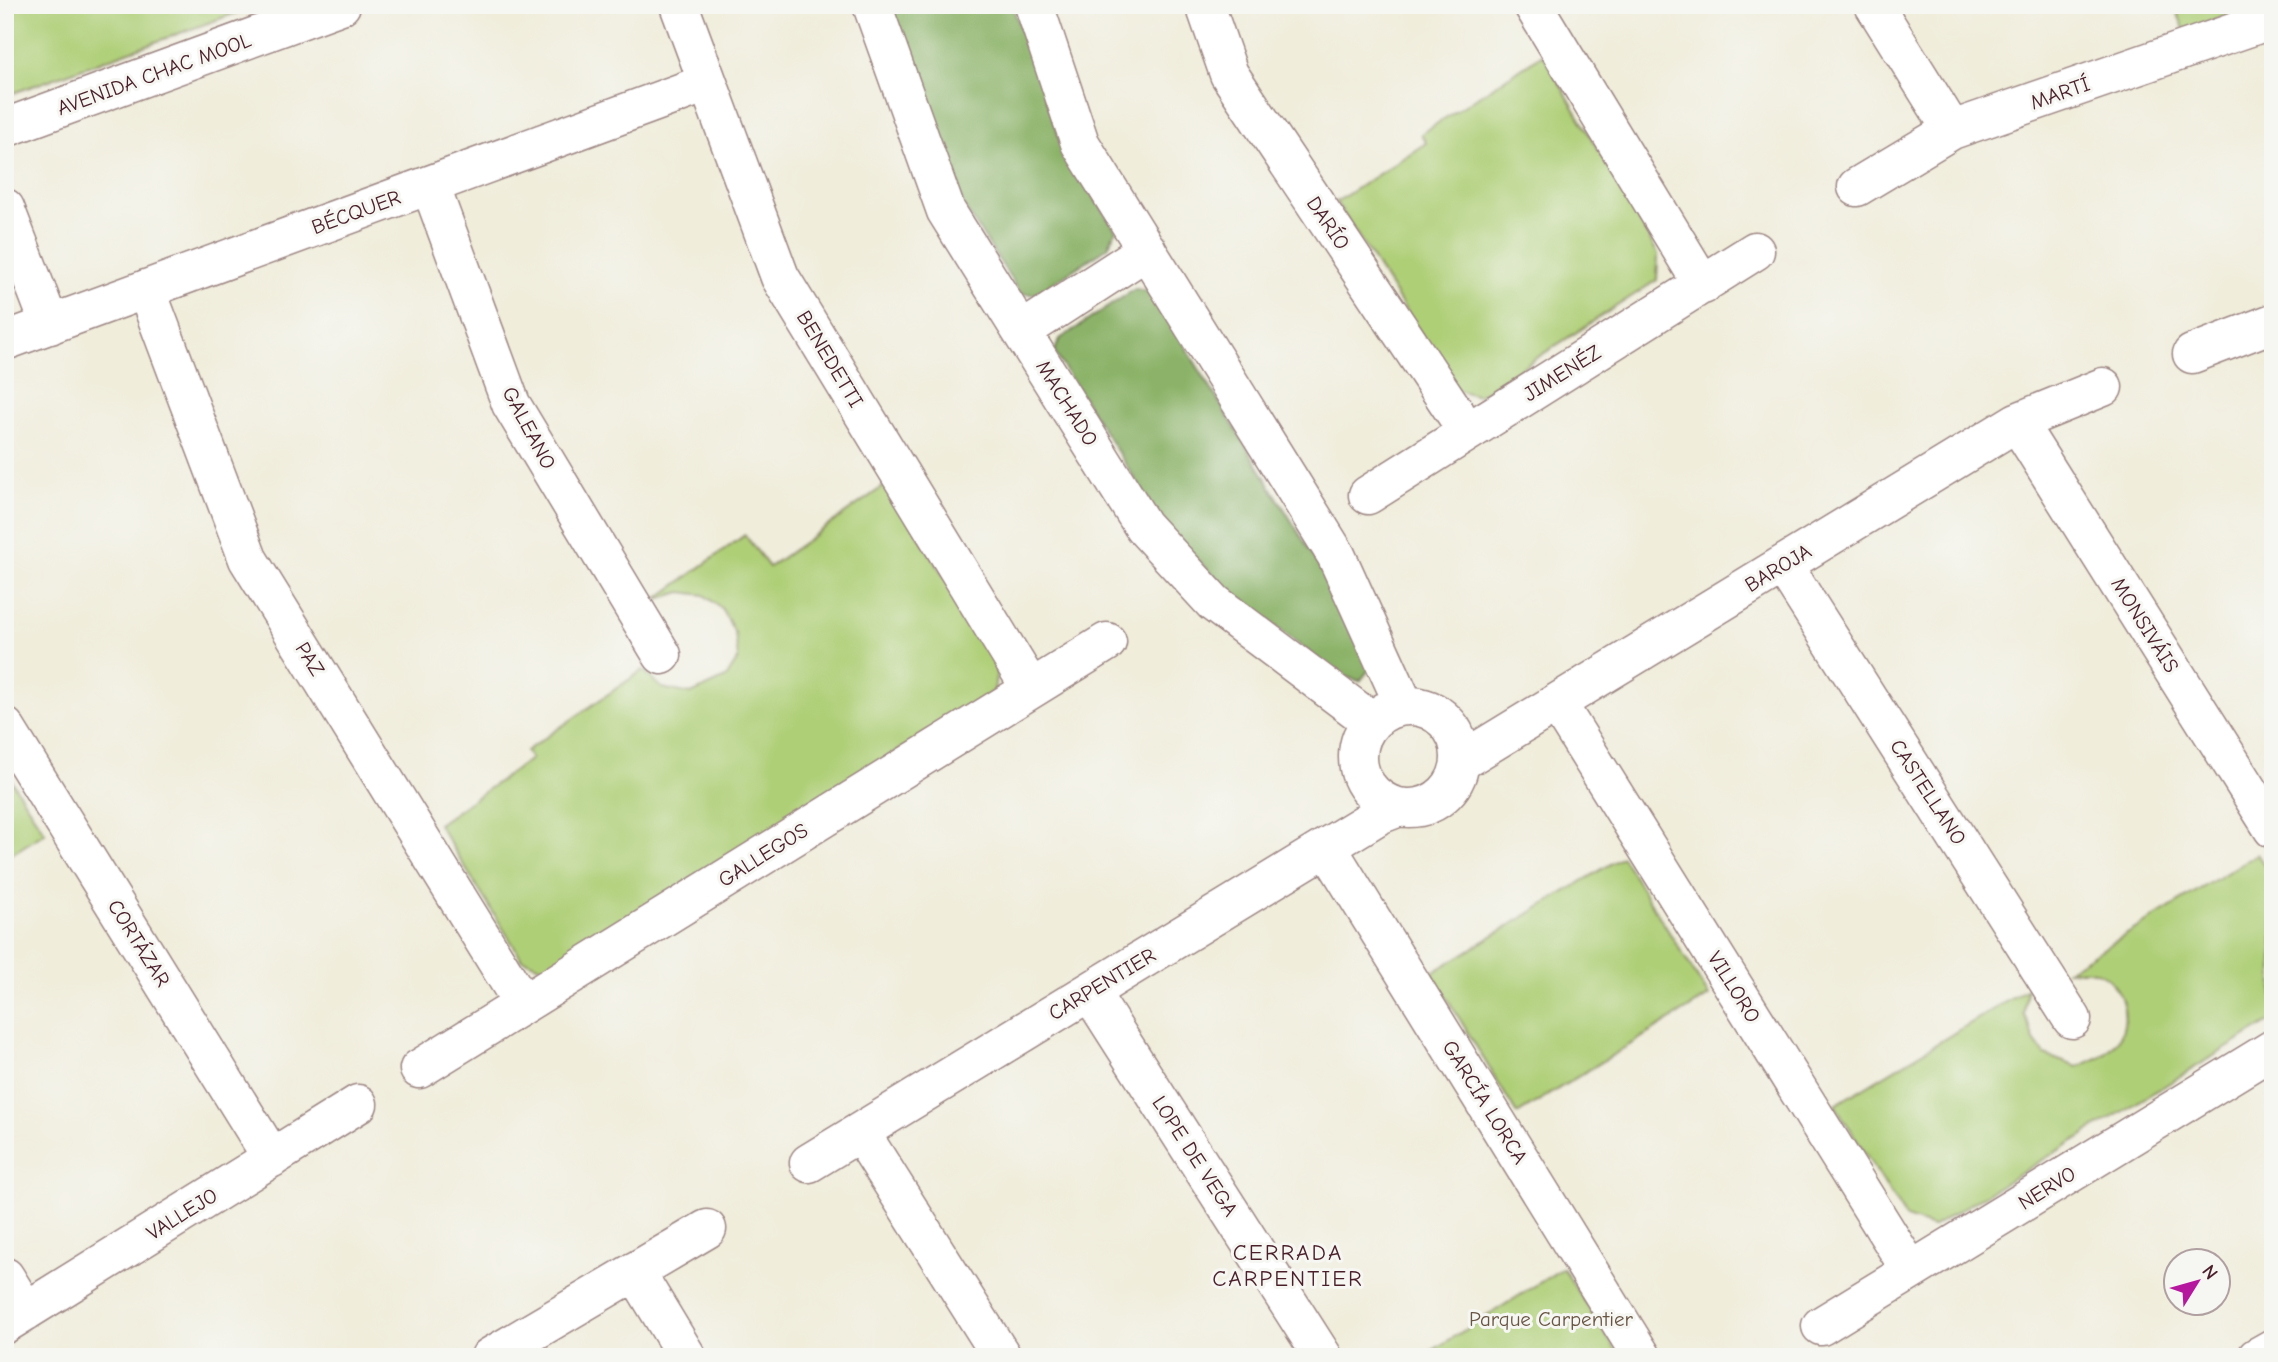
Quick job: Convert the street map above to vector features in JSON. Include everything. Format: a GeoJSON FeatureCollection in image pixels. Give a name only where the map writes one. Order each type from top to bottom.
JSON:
{"type":"FeatureCollection","features":[{"type":"Feature","properties":{"kind":"street","name":"AVENIDA CHAC MOOL"},"geometry":{"type":"LineString","coordinates":[[5,128],[341,5]]}},
{"type":"Feature","properties":{"kind":"street","name":"BENEDETTI"},"geometry":{"type":"LineString","coordinates":[[679,5],[780,277],[1031,689]]}},
{"type":"Feature","properties":{"kind":"street","name":"MACHADO"},"geometry":{"type":"LineString","coordinates":[[872,5],[946,211],[1143,526],[1214,603],[1388,713]]}},
{"type":"Feature","properties":{"kind":"street"},"geometry":{"type":"LineString","coordinates":[[1034,5],[1080,143],[1336,555],[1388,713]]}},
{"type":"Feature","properties":{"kind":"street","name":"DARÍO"},"geometry":{"type":"LineString","coordinates":[[1205,5],[1229,74],[1468,432]]}},
{"type":"Feature","properties":{"kind":"street"},"geometry":{"type":"LineString","coordinates":[[1533,5],[1703,285]]}},
{"type":"Feature","properties":{"kind":"street"},"geometry":{"type":"LineString","coordinates":[[1874,5],[1951,130]]}},
{"type":"Feature","properties":{"kind":"street","name":"MARTÍ"},"geometry":{"type":"LineString","coordinates":[[1857,187],[1951,130],[2273,19]]}},
{"type":"Feature","properties":{"kind":"street","name":"BÉCQUER"},"geometry":{"type":"LineString","coordinates":[[5,341],[707,83]]}},
{"type":"Feature","properties":{"kind":"street","name":"GALEANO"},"geometry":{"type":"LineString","coordinates":[[430,185],[511,404],[662,655]]}},
{"type":"Feature","properties":{"kind":"street"},"geometry":{"type":"LineString","coordinates":[[5,208],[50,325]]}},
{"type":"Feature","properties":{"kind":"street"},"geometry":{"type":"LineString","coordinates":[[1022,331],[1147,250]]}},
{"type":"Feature","properties":{"kind":"street","name":"JIMENÉZ"},"geometry":{"type":"LineString","coordinates":[[1368,495],[1755,251]]}},
{"type":"Feature","properties":{"kind":"street","name":"PAZ"},"geometry":{"type":"LineString","coordinates":[[146,289],[248,559],[523,1004]]}},
{"type":"Feature","properties":{"kind":"street"},"geometry":{"type":"LineString","coordinates":[[2192,354],[2273,323]]}},
{"type":"Feature","properties":{"kind":"street","name":"BAROJA"},"geometry":{"type":"LineString","coordinates":[[1461,762],[2017,422],[2102,387]]}},
{"type":"Feature","properties":{"kind":"street","name":"MONSIVÁIS"},"geometry":{"type":"LineString","coordinates":[[2017,422],[2273,829]]}},
{"type":"Feature","properties":{"kind":"street","name":"CASTELLANO"},"geometry":{"type":"LineString","coordinates":[[1783,565],[2072,1019]]}},
{"type":"Feature","properties":{"kind":"street","name":"GALLEGOS"},"geometry":{"type":"LineString","coordinates":[[419,1069],[1107,642]]}},
{"type":"Feature","properties":{"kind":"street","name":"VILLORO"},"geometry":{"type":"LineString","coordinates":[[1557,703],[1911,1271]]}},
{"type":"Feature","properties":{"kind":"street"},"geometry":{"type":"LineString","coordinates":[[1422,707],[1439,715],[1452,728],[1459,744],[1461,762],[1456,779],[1446,794],[1431,804],[1414,809],[1397,808],[1377,799],[1363,782],[1357,761],[1360,740],[1388,713],[1422,707]]}},
{"type":"Feature","properties":{"kind":"street","name":"CORTÁZAR"},"geometry":{"type":"LineString","coordinates":[[5,727],[272,1158]]}},
{"type":"Feature","properties":{"kind":"street","name":"CARPENTIER"},"geometry":{"type":"LineString","coordinates":[[809,1163],[1379,815],[1397,808]]}},
{"type":"Feature","properties":{"kind":"street","name":"GARCÍA LORCA"},"geometry":{"type":"LineString","coordinates":[[1327,847],[1642,1357]]}},
{"type":"Feature","properties":{"kind":"street","name":"LOPE DE VEGA"},"geometry":{"type":"LineString","coordinates":[[1090,992],[1323,1357]]}},
{"type":"Feature","properties":{"kind":"street","name":"NERVO"},"geometry":{"type":"LineString","coordinates":[[1821,1326],[2273,1049]]}},
{"type":"Feature","properties":{"kind":"street","name":"VALLEJO"},"geometry":{"type":"LineString","coordinates":[[16,1318],[358,1104]]}},
{"type":"Feature","properties":{"kind":"street"},"geometry":{"type":"LineString","coordinates":[[860,1132],[1002,1357]]}},
{"type":"Feature","properties":{"kind":"street"},"geometry":{"type":"LineString","coordinates":[[490,1357],[707,1229]]}},
{"type":"Feature","properties":{"kind":"street"},"geometry":{"type":"LineString","coordinates":[[635,1271],[687,1357]]}},
{"type":"Feature","properties":{"kind":"street"},"geometry":{"type":"LineString","coordinates":[[5,1277],[16,1318]]}},
{"type":"Feature","properties":{"kind":"street"},"geometry":{"type":"LineString","coordinates":[[2257,1357],[2273,1348]]}},
{"type":"Feature","properties":{"kind":"green space"},"geometry":{"type":"Polygon","coordinates":[[[5,5],[258,5],[5,96],[5,5]]]}},
{"type":"Feature","properties":{"kind":"green space"},"geometry":{"type":"Polygon","coordinates":[[[891,5],[1012,5],[1064,151],[1116,230],[1108,247],[1036,294],[1021,294],[963,205],[891,5]]]}},
{"type":"Feature","properties":{"kind":"green space"},"geometry":{"type":"Polygon","coordinates":[[[2174,5],[2254,5],[2185,31],[2174,5]]]}},
{"type":"Feature","properties":{"kind":"green space"},"geometry":{"type":"Polygon","coordinates":[[[1543,54],[1658,254],[1657,280],[1478,396],[1457,390],[1336,202],[1426,143],[1421,134],[1543,54]]]}},
{"type":"Feature","properties":{"kind":"green space"},"geometry":{"type":"Polygon","coordinates":[[[1135,289],[1152,292],[1364,643],[1372,666],[1360,681],[1338,675],[1231,591],[1171,536],[1054,352],[1060,339],[1135,289]]]}},
{"type":"Feature","properties":{"kind":"green space"},"geometry":{"type":"Polygon","coordinates":[[[887,484],[998,664],[994,691],[547,969],[522,959],[438,824],[531,759],[526,751],[643,670],[662,688],[691,694],[726,678],[738,659],[735,633],[722,609],[704,595],[681,592],[655,600],[745,535],[769,567],[887,484]]]}},
{"type":"Feature","properties":{"kind":"green space"},"geometry":{"type":"Polygon","coordinates":[[[5,771],[45,833],[5,858],[5,771]]]}},
{"type":"Feature","properties":{"kind":"green space"},"geometry":{"type":"Polygon","coordinates":[[[2257,854],[2273,879],[2273,1020],[1932,1227],[1906,1218],[1835,1105],[2027,989],[2024,1014],[2034,1040],[2045,1055],[2077,1067],[2099,1057],[2114,1045],[2123,1030],[2125,1020],[2121,998],[2116,988],[2100,973],[2086,970],[2067,971],[2257,854]]]}},
{"type":"Feature","properties":{"kind":"green space"},"geometry":{"type":"Polygon","coordinates":[[[1622,857],[1709,996],[1517,1114],[1432,973],[1622,857]]]}},
{"type":"Feature","properties":{"kind":"green space","name":"Parque Carpentier"},"geometry":{"type":"Polygon","coordinates":[[[1563,1268],[1620,1357],[1422,1357],[1563,1268]]]}},
{"type":"Feature","properties":{"kind":"district","name":"CERRADA CARPENTIER"},"geometry":{"type":"Point","coordinates":[1288,1265]}}]}
